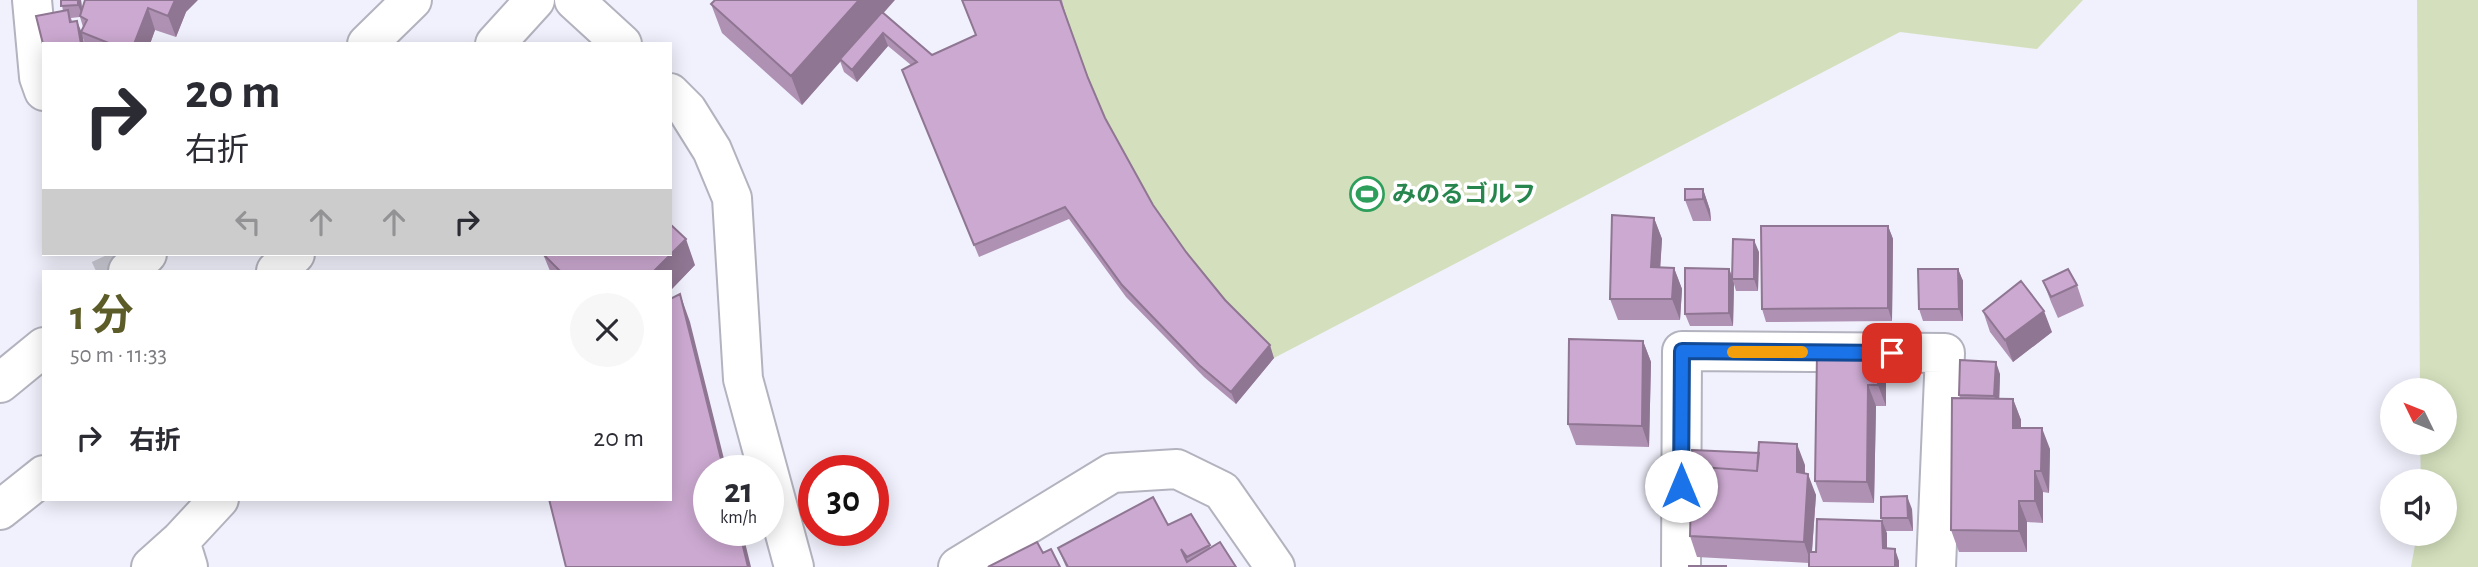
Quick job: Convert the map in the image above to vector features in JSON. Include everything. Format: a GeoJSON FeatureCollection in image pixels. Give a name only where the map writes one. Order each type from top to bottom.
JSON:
{"type":"FeatureCollection","features":[{"type":"Feature","properties":{"kind":"main road"},"geometry":{"type":"LineString","coordinates":[[32,0],[42,85]]}},
{"type":"Feature","properties":{"kind":"main road"},"geometry":{"type":"LineString","coordinates":[[369,42],[412,0]]}},
{"type":"Feature","properties":{"kind":"main road"},"geometry":{"type":"LineString","coordinates":[[497,42],[535,0]]}},
{"type":"Feature","properties":{"kind":"main road"},"geometry":{"type":"LineString","coordinates":[[574,0],[620,42]]}},
{"type":"Feature","properties":{"kind":"main road"},"geometry":{"type":"LineString","coordinates":[[672,95],[687,110],[712,150],[732,198],[743,379],[764,455]]}},
{"type":"Feature","properties":{"kind":"main road"},"geometry":{"type":"LineString","coordinates":[[129,270],[145,256]]}},
{"type":"Feature","properties":{"kind":"main road"},"geometry":{"type":"LineString","coordinates":[[277,270],[293,256]]}},
{"type":"Feature","properties":{"kind":"main road"},"geometry":{"type":"LineString","coordinates":[[0,383],[42,349]]}},
{"type":"Feature","properties":{"kind":"main road"},"geometry":{"type":"LineString","coordinates":[[1681,567],[1682,351],[1945,353],[1936,567]]}},
{"type":"Feature","properties":{"kind":"main road"},"geometry":{"type":"LineString","coordinates":[[958,567],[1112,473],[1177,469],[1222,491],[1275,567]]}},
{"type":"Feature","properties":{"kind":"main road"},"geometry":{"type":"LineString","coordinates":[[0,510],[42,477]]}},
{"type":"Feature","properties":{"kind":"main road"},"geometry":{"type":"LineString","coordinates":[[152,567],[184,554],[218,501]]}},
{"type":"Feature","properties":{"kind":"main road"},"geometry":{"type":"LineString","coordinates":[[784,530],[794,567]]}},
{"type":"Feature","properties":{"kind":"green space","name":"みのるゴルフ"},"geometry":{"type":"Polygon","coordinates":[[[1062,0],[2083,0],[2037,49],[1900,32],[1274,358],[1240,324],[1202,278],[1151,205],[1107,125],[1089,84],[1062,0]]]}},
{"type":"Feature","properties":{"kind":"green space"},"geometry":{"type":"Polygon","coordinates":[[[2417,0],[2478,0],[2478,567],[2411,567],[2415,546],[2457,546],[2457,469],[2421,469],[2420,455],[2457,455],[2457,378],[2420,378],[2417,0]]]}},
{"type":"Feature","properties":{"kind":"building"},"geometry":{"type":"Polygon","coordinates":[[[61,0],[78,0],[78,5],[61,6],[61,0]]]}},
{"type":"Feature","properties":{"kind":"building"},"geometry":{"type":"Polygon","coordinates":[[[85,0],[175,0],[168,16],[148,8],[135,42],[106,42],[81,32],[87,20],[80,16],[85,0]]]}},
{"type":"Feature","properties":{"kind":"building"},"geometry":{"type":"Polygon","coordinates":[[[715,0],[859,0],[791,76],[711,4],[715,0]]]}},
{"type":"Feature","properties":{"kind":"building"},"geometry":{"type":"Polygon","coordinates":[[[962,0],[1060,0],[1105,118],[1153,205],[1225,300],[1270,345],[1231,392],[1199,365],[1122,285],[1065,207],[974,245],[902,70],[917,62],[883,33],[852,70],[840,59],[882,12],[932,55],[976,35],[962,0]]]}},
{"type":"Feature","properties":{"kind":"building"},"geometry":{"type":"Polygon","coordinates":[[[68,10],[70,22],[77,21],[81,42],[42,42],[36,16],[68,10]]]}},
{"type":"Feature","properties":{"kind":"building"},"geometry":{"type":"Polygon","coordinates":[[[1685,189],[1703,189],[1703,199],[1685,200],[1685,189]]]}},
{"type":"Feature","properties":{"kind":"building"},"geometry":{"type":"Polygon","coordinates":[[[1612,215],[1654,218],[1651,267],[1674,268],[1672,299],[1610,299],[1612,215]]]}},
{"type":"Feature","properties":{"kind":"building"},"geometry":{"type":"Polygon","coordinates":[[[672,226],[686,239],[672,253],[672,226]]]}},
{"type":"Feature","properties":{"kind":"building"},"geometry":{"type":"Polygon","coordinates":[[[1761,226],[1888,226],[1888,308],[1762,309],[1761,226]]]}},
{"type":"Feature","properties":{"kind":"building"},"geometry":{"type":"Polygon","coordinates":[[[1733,239],[1754,240],[1754,279],[1732,279],[1733,239]]]}},
{"type":"Feature","properties":{"kind":"building"},"geometry":{"type":"Polygon","coordinates":[[[545,256],[669,256],[655,270],[559,270],[545,256]]]}},
{"type":"Feature","properties":{"kind":"building"},"geometry":{"type":"Polygon","coordinates":[[[1685,268],[1729,269],[1729,313],[1685,314],[1685,268]]]}},
{"type":"Feature","properties":{"kind":"building"},"geometry":{"type":"Polygon","coordinates":[[[1918,269],[1958,269],[1959,309],[1919,309],[1918,269]]]}},
{"type":"Feature","properties":{"kind":"building"},"geometry":{"type":"Polygon","coordinates":[[[2068,269],[2077,285],[2051,297],[2043,281],[2068,269]]]}},
{"type":"Feature","properties":{"kind":"building"},"geometry":{"type":"Polygon","coordinates":[[[2021,281],[2044,311],[2005,340],[1983,311],[2021,281]]]}},
{"type":"Feature","properties":{"kind":"building"},"geometry":{"type":"Polygon","coordinates":[[[680,294],[720,455],[693,455],[693,546],[743,546],[748,567],[566,567],[550,501],[672,501],[672,298],[680,294]]]}},
{"type":"Feature","properties":{"kind":"building"},"geometry":{"type":"Polygon","coordinates":[[[1569,339],[1643,341],[1642,426],[1568,424],[1569,339]]]}},
{"type":"Feature","properties":{"kind":"building"},"geometry":{"type":"Polygon","coordinates":[[[1817,353],[1879,356],[1878,385],[1868,385],[1867,482],[1815,481],[1817,353]]]}},
{"type":"Feature","properties":{"kind":"building"},"geometry":{"type":"Polygon","coordinates":[[[1960,360],[1996,362],[1994,396],[1959,395],[1960,360]]]}},
{"type":"Feature","properties":{"kind":"building"},"geometry":{"type":"Polygon","coordinates":[[[1952,398],[2013,399],[2013,428],[2042,428],[2041,471],[2035,471],[2035,501],[2019,501],[2019,531],[1951,530],[1952,398]]]}},
{"type":"Feature","properties":{"kind":"building"},"geometry":{"type":"Polygon","coordinates":[[[1759,442],[1797,444],[1797,472],[1808,474],[1804,542],[1690,536],[1691,496],[1700,496],[1701,467],[1757,471],[1759,442]]]}},
{"type":"Feature","properties":{"kind":"building"},"geometry":{"type":"Polygon","coordinates":[[[1692,450],[1759,453],[1757,471],[1701,467],[1701,474],[1691,474],[1692,450]]]}},
{"type":"Feature","properties":{"kind":"building"},"geometry":{"type":"Polygon","coordinates":[[[1907,496],[1908,518],[1881,518],[1881,497],[1907,496]]]}},
{"type":"Feature","properties":{"kind":"building"},"geometry":{"type":"Polygon","coordinates":[[[1153,497],[1168,525],[1191,514],[1210,545],[1187,557],[1181,549],[1187,562],[1220,542],[1236,567],[1068,567],[1058,548],[1153,497]]]}},
{"type":"Feature","properties":{"kind":"building"},"geometry":{"type":"Polygon","coordinates":[[[1817,519],[1882,521],[1883,548],[1895,549],[1895,567],[1809,567],[1809,552],[1816,552],[1817,519]]]}},
{"type":"Feature","properties":{"kind":"building"},"geometry":{"type":"Polygon","coordinates":[[[1037,542],[1043,553],[1051,549],[1060,567],[988,567],[1037,542]]]}},
{"type":"Feature","properties":{"kind":"tunnel"},"geometry":{"type":"LineString","coordinates":[[110,256],[117,270]]}},
{"type":"Feature","properties":{"kind":"slow traffic"},"geometry":{"type":"LineString","coordinates":[[1733,352],[1802,352]]}},
{"type":"Feature","properties":{"kind":"place","name":"みのるゴルフ"},"geometry":{"type":"Point","coordinates":[1367,194]}},
{"type":"Feature","properties":{"kind":"route"},"geometry":{"type":"LineString","coordinates":[[1681,486],[1682,351],[1892,353]]}}]}
